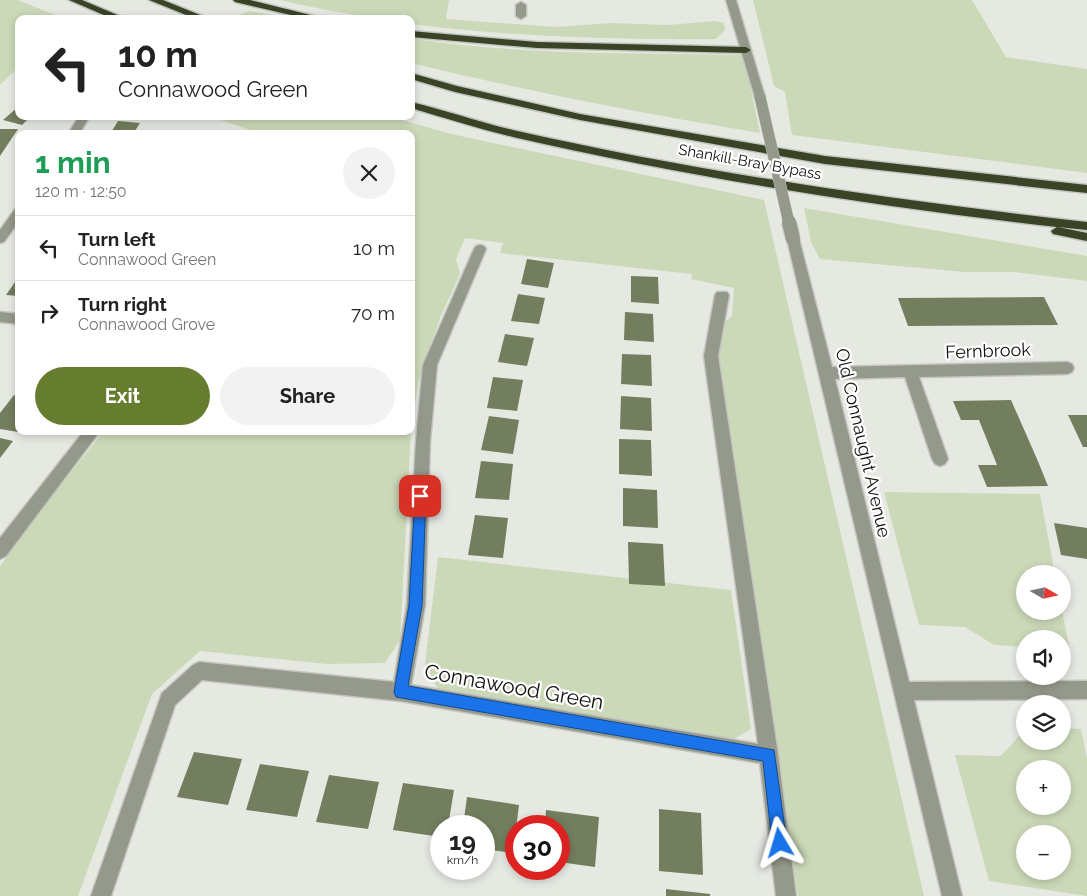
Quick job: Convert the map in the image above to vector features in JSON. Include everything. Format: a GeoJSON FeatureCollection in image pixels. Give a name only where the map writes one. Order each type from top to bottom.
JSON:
{"type":"FeatureCollection","features":[{"type":"Feature","properties":{"kind":"highway"},"geometry":{"type":"LineString","coordinates":[[74,0],[112,15]]}},
{"type":"Feature","properties":{"kind":"highway"},"geometry":{"type":"LineString","coordinates":[[154,0],[194,15]]}},
{"type":"Feature","properties":{"kind":"highway"},"geometry":{"type":"LineString","coordinates":[[238,0],[304,15]]}},
{"type":"Feature","properties":{"kind":"highway"},"geometry":{"type":"LineString","coordinates":[[415,35],[448,39],[578,47],[746,50]]}},
{"type":"Feature","properties":{"kind":"highway","name":"Shankill-Bray Bypass"},"geometry":{"type":"LineString","coordinates":[[415,77],[455,89],[580,117],[816,159],[1087,188]]}},
{"type":"Feature","properties":{"kind":"highway","name":"Shankill-Bray Bypass"},"geometry":{"type":"LineString","coordinates":[[415,106],[512,133],[736,178],[949,210],[1087,226]]}},
{"type":"Feature","properties":{"kind":"highway"},"geometry":{"type":"LineString","coordinates":[[949,210],[1087,237]]}},
{"type":"Feature","properties":{"kind":"street","name":"Old Connaught Avenue"},"geometry":{"type":"LineString","coordinates":[[731,0],[760,97],[792,239],[827,373],[901,691],[952,896]]}},
{"type":"Feature","properties":{"kind":"street"},"geometry":{"type":"LineString","coordinates":[[521,5],[521,16]]}},
{"type":"Feature","properties":{"kind":"street"},"geometry":{"type":"LineString","coordinates":[[0,239],[15,218]]}},
{"type":"Feature","properties":{"kind":"street"},"geometry":{"type":"LineString","coordinates":[[400,692],[416,605],[423,441],[430,365],[480,249]]}},
{"type":"Feature","properties":{"kind":"street"},"geometry":{"type":"LineString","coordinates":[[722,295],[711,356],[769,755],[786,896]]}},
{"type":"Feature","properties":{"kind":"street"},"geometry":{"type":"LineString","coordinates":[[0,317],[15,319]]}},
{"type":"Feature","properties":{"kind":"street","name":"Fernbrook"},"geometry":{"type":"LineString","coordinates":[[827,373],[1067,368]]}},
{"type":"Feature","properties":{"kind":"street"},"geometry":{"type":"LineString","coordinates":[[910,372],[940,460]]}},
{"type":"Feature","properties":{"kind":"street"},"geometry":{"type":"LineString","coordinates":[[0,551],[90,435]]}},
{"type":"Feature","properties":{"kind":"street","name":"Connawood Green"},"geometry":{"type":"LineString","coordinates":[[101,896],[168,699],[199,671],[400,692],[769,755]]}},
{"type":"Feature","properties":{"kind":"street"},"geometry":{"type":"LineString","coordinates":[[901,691],[1087,690]]}},
{"type":"Feature","properties":{"kind":"green space"},"geometry":{"type":"Polygon","coordinates":[[[0,0],[18,0],[55,15],[15,15],[15,70],[0,85],[0,0]]]}},
{"type":"Feature","properties":{"kind":"green space"},"geometry":{"type":"Polygon","coordinates":[[[280,0],[449,0],[446,19],[556,27],[611,23],[668,25],[715,21],[724,23],[725,30],[716,39],[640,39],[525,35],[415,24],[415,15],[356,15],[280,0]]]}},
{"type":"Feature","properties":{"kind":"green space"},"geometry":{"type":"Polygon","coordinates":[[[753,0],[972,0],[1006,57],[1087,69],[1087,173],[792,135],[785,92],[774,86],[753,0]]]}},
{"type":"Feature","properties":{"kind":"green space"},"geometry":{"type":"Polygon","coordinates":[[[249,11],[272,15],[239,15],[249,11]]]}},
{"type":"Feature","properties":{"kind":"green space"},"geometry":{"type":"Polygon","coordinates":[[[415,39],[494,48],[744,55],[760,133],[672,118],[498,83],[415,64],[415,39]]]}},
{"type":"Feature","properties":{"kind":"green space"},"geometry":{"type":"Polygon","coordinates":[[[221,120],[402,120],[451,134],[764,200],[924,896],[798,896],[758,630],[713,358],[721,325],[732,316],[734,288],[691,279],[692,274],[500,253],[503,243],[465,238],[456,259],[460,274],[440,318],[419,380],[415,404],[415,130],[251,130],[221,120]]]}},
{"type":"Feature","properties":{"kind":"green space"},"geometry":{"type":"Polygon","coordinates":[[[804,208],[1087,256],[1087,281],[1014,272],[965,272],[820,259],[811,242],[804,208]]]}},
{"type":"Feature","properties":{"kind":"green space"},"geometry":{"type":"Polygon","coordinates":[[[101,435],[411,435],[400,640],[385,663],[327,664],[200,651],[152,694],[78,896],[0,896],[0,566],[54,493],[101,435]]]}},
{"type":"Feature","properties":{"kind":"green space"},"geometry":{"type":"Polygon","coordinates":[[[884,492],[1040,494],[1053,565],[1016,565],[1016,620],[1064,620],[1066,630],[1016,630],[1016,646],[994,645],[965,627],[919,625],[884,492]]]}},
{"type":"Feature","properties":{"kind":"green space"},"geometry":{"type":"Polygon","coordinates":[[[438,557],[731,590],[751,729],[732,740],[438,689],[425,664],[438,557]]]}},
{"type":"Feature","properties":{"kind":"green space"},"geometry":{"type":"Polygon","coordinates":[[[1071,728],[1081,729],[1087,759],[1087,896],[989,881],[955,755],[1001,756],[1016,739],[1016,750],[1071,750],[1071,728]]]}},
{"type":"Feature","properties":{"kind":"building"},"geometry":{"type":"Polygon","coordinates":[[[15,110],[15,120],[27,120],[22,125],[3,120],[15,110]]]}},
{"type":"Feature","properties":{"kind":"building"},"geometry":{"type":"Polygon","coordinates":[[[118,121],[140,123],[136,130],[112,130],[118,121]]]}},
{"type":"Feature","properties":{"kind":"building"},"geometry":{"type":"Polygon","coordinates":[[[0,129],[18,129],[15,130],[15,134],[0,156],[0,129]]]}},
{"type":"Feature","properties":{"kind":"building"},"geometry":{"type":"Polygon","coordinates":[[[527,259],[554,263],[548,288],[521,284],[527,259]]]}},
{"type":"Feature","properties":{"kind":"building"},"geometry":{"type":"Polygon","coordinates":[[[631,276],[658,277],[659,304],[631,302],[631,276]]]}},
{"type":"Feature","properties":{"kind":"building"},"geometry":{"type":"Polygon","coordinates":[[[15,282],[15,296],[6,295],[15,282]]]}},
{"type":"Feature","properties":{"kind":"building"},"geometry":{"type":"Polygon","coordinates":[[[518,294],[545,298],[539,324],[511,321],[518,294]]]}},
{"type":"Feature","properties":{"kind":"building"},"geometry":{"type":"Polygon","coordinates":[[[1044,297],[1058,325],[908,326],[898,298],[1044,297]]]}},
{"type":"Feature","properties":{"kind":"building"},"geometry":{"type":"Polygon","coordinates":[[[625,312],[653,314],[654,342],[624,340],[625,312]]]}},
{"type":"Feature","properties":{"kind":"building"},"geometry":{"type":"Polygon","coordinates":[[[505,334],[534,338],[527,366],[498,362],[505,334]]]}},
{"type":"Feature","properties":{"kind":"building"},"geometry":{"type":"Polygon","coordinates":[[[622,354],[651,355],[652,386],[621,384],[622,354]]]}},
{"type":"Feature","properties":{"kind":"building"},"geometry":{"type":"Polygon","coordinates":[[[493,377],[523,380],[517,411],[487,408],[493,377]]]}},
{"type":"Feature","properties":{"kind":"building"},"geometry":{"type":"Polygon","coordinates":[[[15,395],[15,432],[0,429],[0,413],[15,395]]]}},
{"type":"Feature","properties":{"kind":"building"},"geometry":{"type":"Polygon","coordinates":[[[621,396],[651,398],[652,431],[620,429],[621,396]]]}},
{"type":"Feature","properties":{"kind":"building"},"geometry":{"type":"Polygon","coordinates":[[[1011,400],[1048,486],[987,487],[978,465],[997,465],[979,420],[961,420],[953,401],[1011,400]]]}},
{"type":"Feature","properties":{"kind":"building"},"geometry":{"type":"Polygon","coordinates":[[[1068,415],[1087,415],[1087,447],[1083,447],[1068,415]]]}},
{"type":"Feature","properties":{"kind":"building"},"geometry":{"type":"Polygon","coordinates":[[[489,416],[519,420],[513,454],[481,450],[489,416]]]}},
{"type":"Feature","properties":{"kind":"building"},"geometry":{"type":"Polygon","coordinates":[[[0,438],[13,441],[0,458],[0,438]]]}},
{"type":"Feature","properties":{"kind":"building"},"geometry":{"type":"Polygon","coordinates":[[[619,439],[651,440],[652,476],[619,474],[619,439]]]}},
{"type":"Feature","properties":{"kind":"building"},"geometry":{"type":"Polygon","coordinates":[[[481,461],[513,464],[509,500],[475,498],[481,461]]]}},
{"type":"Feature","properties":{"kind":"building"},"geometry":{"type":"Polygon","coordinates":[[[623,488],[657,490],[658,528],[623,526],[623,488]]]}},
{"type":"Feature","properties":{"kind":"building"},"geometry":{"type":"Polygon","coordinates":[[[475,515],[508,518],[503,558],[468,555],[475,515]]]}},
{"type":"Feature","properties":{"kind":"building"},"geometry":{"type":"Polygon","coordinates":[[[1054,523],[1087,528],[1087,559],[1061,555],[1054,523]]]}},
{"type":"Feature","properties":{"kind":"building"},"geometry":{"type":"Polygon","coordinates":[[[628,542],[663,544],[665,586],[629,584],[628,542]]]}},
{"type":"Feature","properties":{"kind":"building"},"geometry":{"type":"Polygon","coordinates":[[[194,752],[242,759],[228,805],[177,797],[194,752]]]}},
{"type":"Feature","properties":{"kind":"building"},"geometry":{"type":"Polygon","coordinates":[[[260,764],[309,771],[297,817],[246,810],[260,764]]]}},
{"type":"Feature","properties":{"kind":"building"},"geometry":{"type":"Polygon","coordinates":[[[329,775],[379,782],[368,829],[316,822],[329,775]]]}},
{"type":"Feature","properties":{"kind":"building"},"geometry":{"type":"Polygon","coordinates":[[[403,783],[454,790],[450,815],[430,815],[430,835],[393,830],[403,783]]]}},
{"type":"Feature","properties":{"kind":"building"},"geometry":{"type":"Polygon","coordinates":[[[467,797],[519,805],[518,815],[505,815],[505,852],[495,851],[495,815],[465,815],[467,797]]]}},
{"type":"Feature","properties":{"kind":"building"},"geometry":{"type":"Polygon","coordinates":[[[659,809],[701,813],[703,875],[659,871],[659,809]]]}},
{"type":"Feature","properties":{"kind":"building"},"geometry":{"type":"Polygon","coordinates":[[[546,810],[599,817],[595,867],[570,864],[570,815],[546,815],[546,810]]]}},
{"type":"Feature","properties":{"kind":"building"},"geometry":{"type":"Polygon","coordinates":[[[666,889],[710,894],[710,896],[666,896],[666,889]]]}},
{"type":"Feature","properties":{"kind":"route"},"geometry":{"type":"LineString","coordinates":[[420,496],[416,605],[400,692],[769,755],[780,843]]}}]}
